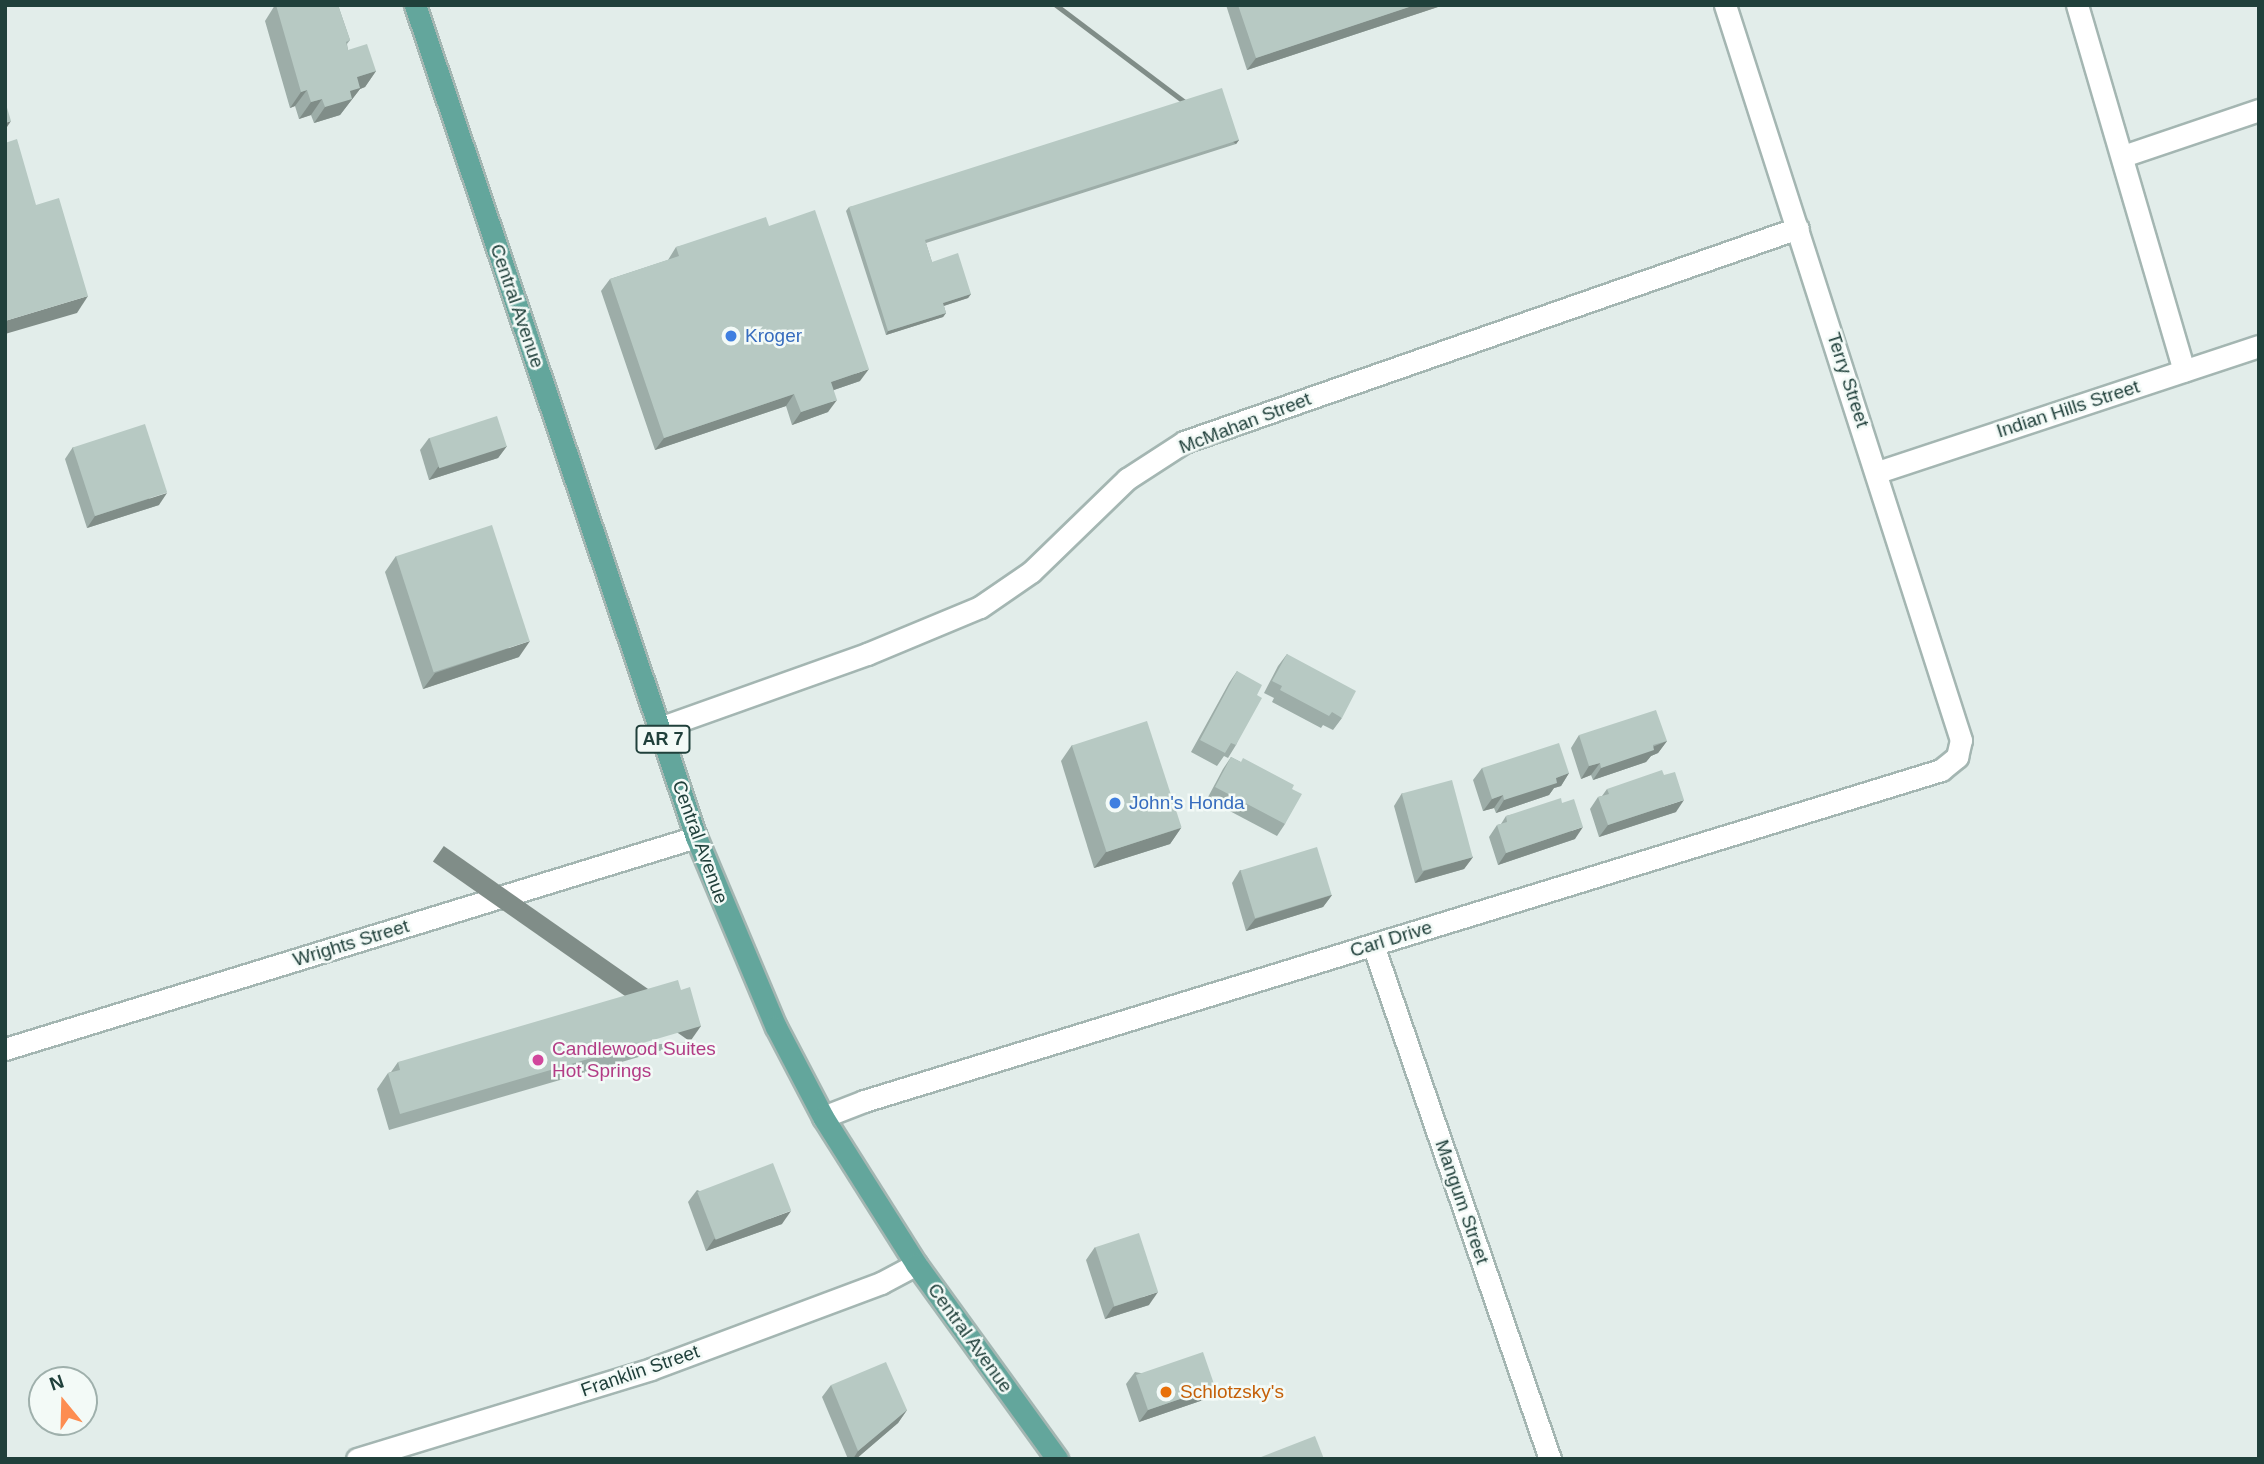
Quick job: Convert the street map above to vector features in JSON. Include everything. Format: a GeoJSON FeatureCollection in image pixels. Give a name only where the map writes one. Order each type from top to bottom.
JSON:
{"type":"FeatureCollection","features":[{"type":"Feature","properties":{"kind":"main road","name":"Central Avenue"},"geometry":{"type":"LineString","coordinates":[[415,5],[696,837],[776,1027],[822,1118],[916,1264],[1057,1459]]}},
{"type":"Feature","properties":{"kind":"street","name":"Terry Street"},"geometry":{"type":"LineString","coordinates":[[1726,5],[1878,472],[1961,740],[1957,757]]}},
{"type":"Feature","properties":{"kind":"street"},"geometry":{"type":"LineString","coordinates":[[2077,5],[2184,371]]}},
{"type":"Feature","properties":{"kind":"street"},"geometry":{"type":"LineString","coordinates":[[2123,156],[2259,110]]}},
{"type":"Feature","properties":{"kind":"street","name":"McMahan Street"},"geometry":{"type":"LineString","coordinates":[[659,728],[867,654],[980,607],[1031,572],[1127,479],[1184,442],[1798,229]]}},
{"type":"Feature","properties":{"kind":"street","name":"Indian Hills Street"},"geometry":{"type":"LineString","coordinates":[[1878,472],[2259,346]]}},
{"type":"Feature","properties":{"kind":"street","name":"Carl Drive"},"geometry":{"type":"LineString","coordinates":[[822,1118],[877,1097],[1941,770],[1957,757]]}},
{"type":"Feature","properties":{"kind":"street","name":"Wrights Street"},"geometry":{"type":"LineString","coordinates":[[5,1049],[696,837]]}},
{"type":"Feature","properties":{"kind":"street","name":"Mangum Street"},"geometry":{"type":"LineString","coordinates":[[1373,944],[1550,1459]]}},
{"type":"Feature","properties":{"kind":"street","name":"Franklin Street"},"geometry":{"type":"LineString","coordinates":[[357,1459],[651,1369],[881,1283],[916,1264]]}},
{"type":"Feature","properties":{"kind":"building"},"geometry":{"type":"Polygon","coordinates":[[[276,5],[338,5],[350,40],[346,42],[348,50],[367,44],[376,71],[357,77],[360,88],[350,91],[352,99],[325,107],[322,99],[311,102],[307,90],[301,92],[276,5]]]}},
{"type":"Feature","properties":{"kind":"building"},"geometry":{"type":"Polygon","coordinates":[[[1238,5],[1415,5],[1256,58],[1238,5]]]}},
{"type":"Feature","properties":{"kind":"building"},"geometry":{"type":"Polygon","coordinates":[[[1222,88],[1239,140],[925,240],[932,262],[958,253],[971,294],[943,303],[946,313],[888,331],[849,207],[1222,88]]]}},
{"type":"Feature","properties":{"kind":"building"},"geometry":{"type":"Polygon","coordinates":[[[5,101],[11,121],[5,123],[5,101]]]}},
{"type":"Feature","properties":{"kind":"building"},"geometry":{"type":"Polygon","coordinates":[[[17,139],[36,205],[59,198],[88,296],[5,321],[5,143],[17,139]]]}},
{"type":"Feature","properties":{"kind":"building","name":"Kroger"},"geometry":{"type":"Polygon","coordinates":[[[815,210],[869,369],[831,382],[837,400],[801,412],[794,394],[664,438],[610,279],[679,256],[676,247],[766,217],[769,226],[815,210]]]}},
{"type":"Feature","properties":{"kind":"building"},"geometry":{"type":"Polygon","coordinates":[[[497,416],[507,446],[439,468],[429,438],[497,416]]]}},
{"type":"Feature","properties":{"kind":"building"},"geometry":{"type":"Polygon","coordinates":[[[145,424],[167,492],[95,516],[73,447],[145,424]]]}},
{"type":"Feature","properties":{"kind":"building"},"geometry":{"type":"Polygon","coordinates":[[[492,525],[530,641],[434,672],[396,556],[492,525]]]}},
{"type":"Feature","properties":{"kind":"building"},"geometry":{"type":"Polygon","coordinates":[[[1287,654],[1356,691],[1342,718],[1332,712],[1329,716],[1280,690],[1282,686],[1272,681],[1287,654]]]}},
{"type":"Feature","properties":{"kind":"building"},"geometry":{"type":"Polygon","coordinates":[[[1237,671],[1262,685],[1257,695],[1262,698],[1236,745],[1231,743],[1225,753],[1200,740],[1237,671]]]}},
{"type":"Feature","properties":{"kind":"building"},"geometry":{"type":"Polygon","coordinates":[[[1656,710],[1667,741],[1653,745],[1654,750],[1601,768],[1600,763],[1589,766],[1579,735],[1656,710]]]}},
{"type":"Feature","properties":{"kind":"building","name":"John's Honda"},"geometry":{"type":"Polygon","coordinates":[[[1147,721],[1182,828],[1106,852],[1072,745],[1147,721]]]}},
{"type":"Feature","properties":{"kind":"building"},"geometry":{"type":"Polygon","coordinates":[[[1559,743],[1569,773],[1556,778],[1557,783],[1504,800],[1503,795],[1492,799],[1482,768],[1559,743]]]}},
{"type":"Feature","properties":{"kind":"building"},"geometry":{"type":"Polygon","coordinates":[[[1231,757],[1241,762],[1243,758],[1294,785],[1292,789],[1302,794],[1285,824],[1215,787],[1231,757]]]}},
{"type":"Feature","properties":{"kind":"building"},"geometry":{"type":"Polygon","coordinates":[[[1662,770],[1664,775],[1675,772],[1684,800],[1608,825],[1598,797],[1609,794],[1607,789],[1662,770]]]}},
{"type":"Feature","properties":{"kind":"building"},"geometry":{"type":"Polygon","coordinates":[[[1452,780],[1473,857],[1422,871],[1402,793],[1452,780]]]}},
{"type":"Feature","properties":{"kind":"building"},"geometry":{"type":"Polygon","coordinates":[[[1561,798],[1562,803],[1574,799],[1583,827],[1506,853],[1497,825],[1507,822],[1506,816],[1561,798]]]}},
{"type":"Feature","properties":{"kind":"building"},"geometry":{"type":"Polygon","coordinates":[[[1317,847],[1332,895],[1255,918],[1240,870],[1317,847]]]}},
{"type":"Feature","properties":{"kind":"building","name":"Candlewood Suites Hot Springs"},"geometry":{"type":"Polygon","coordinates":[[[678,980],[681,990],[690,987],[701,1026],[400,1114],[388,1073],[400,1070],[398,1062],[678,980]]]}},
{"type":"Feature","properties":{"kind":"building"},"geometry":{"type":"Polygon","coordinates":[[[773,1163],[791,1211],[716,1240],[697,1192],[773,1163]]]}},
{"type":"Feature","properties":{"kind":"building"},"geometry":{"type":"Polygon","coordinates":[[[1139,1233],[1158,1292],[1114,1306],[1095,1247],[1139,1233]]]}},
{"type":"Feature","properties":{"kind":"building","name":"Schlotzsky's"},"geometry":{"type":"Polygon","coordinates":[[[1203,1352],[1215,1387],[1148,1410],[1136,1375],[1203,1352]]]}},
{"type":"Feature","properties":{"kind":"building"},"geometry":{"type":"Polygon","coordinates":[[[886,1362],[907,1410],[858,1451],[831,1385],[886,1362]]]}},
{"type":"Feature","properties":{"kind":"building"},"geometry":{"type":"Polygon","coordinates":[[[1315,1436],[1324,1459],[1256,1459],[1315,1436]]]}},
{"type":"Feature","properties":{"kind":"place","name":"Kroger"},"geometry":{"type":"Point","coordinates":[731,336]}},
{"type":"Feature","properties":{"kind":"place","name":"John's Honda"},"geometry":{"type":"Point","coordinates":[1115,803]}},
{"type":"Feature","properties":{"kind":"place","name":"Candlewood Suites Hot Springs"},"geometry":{"type":"Point","coordinates":[538,1060]}},
{"type":"Feature","properties":{"kind":"place","name":"Schlotzsky's"},"geometry":{"type":"Point","coordinates":[1166,1392]}}]}
